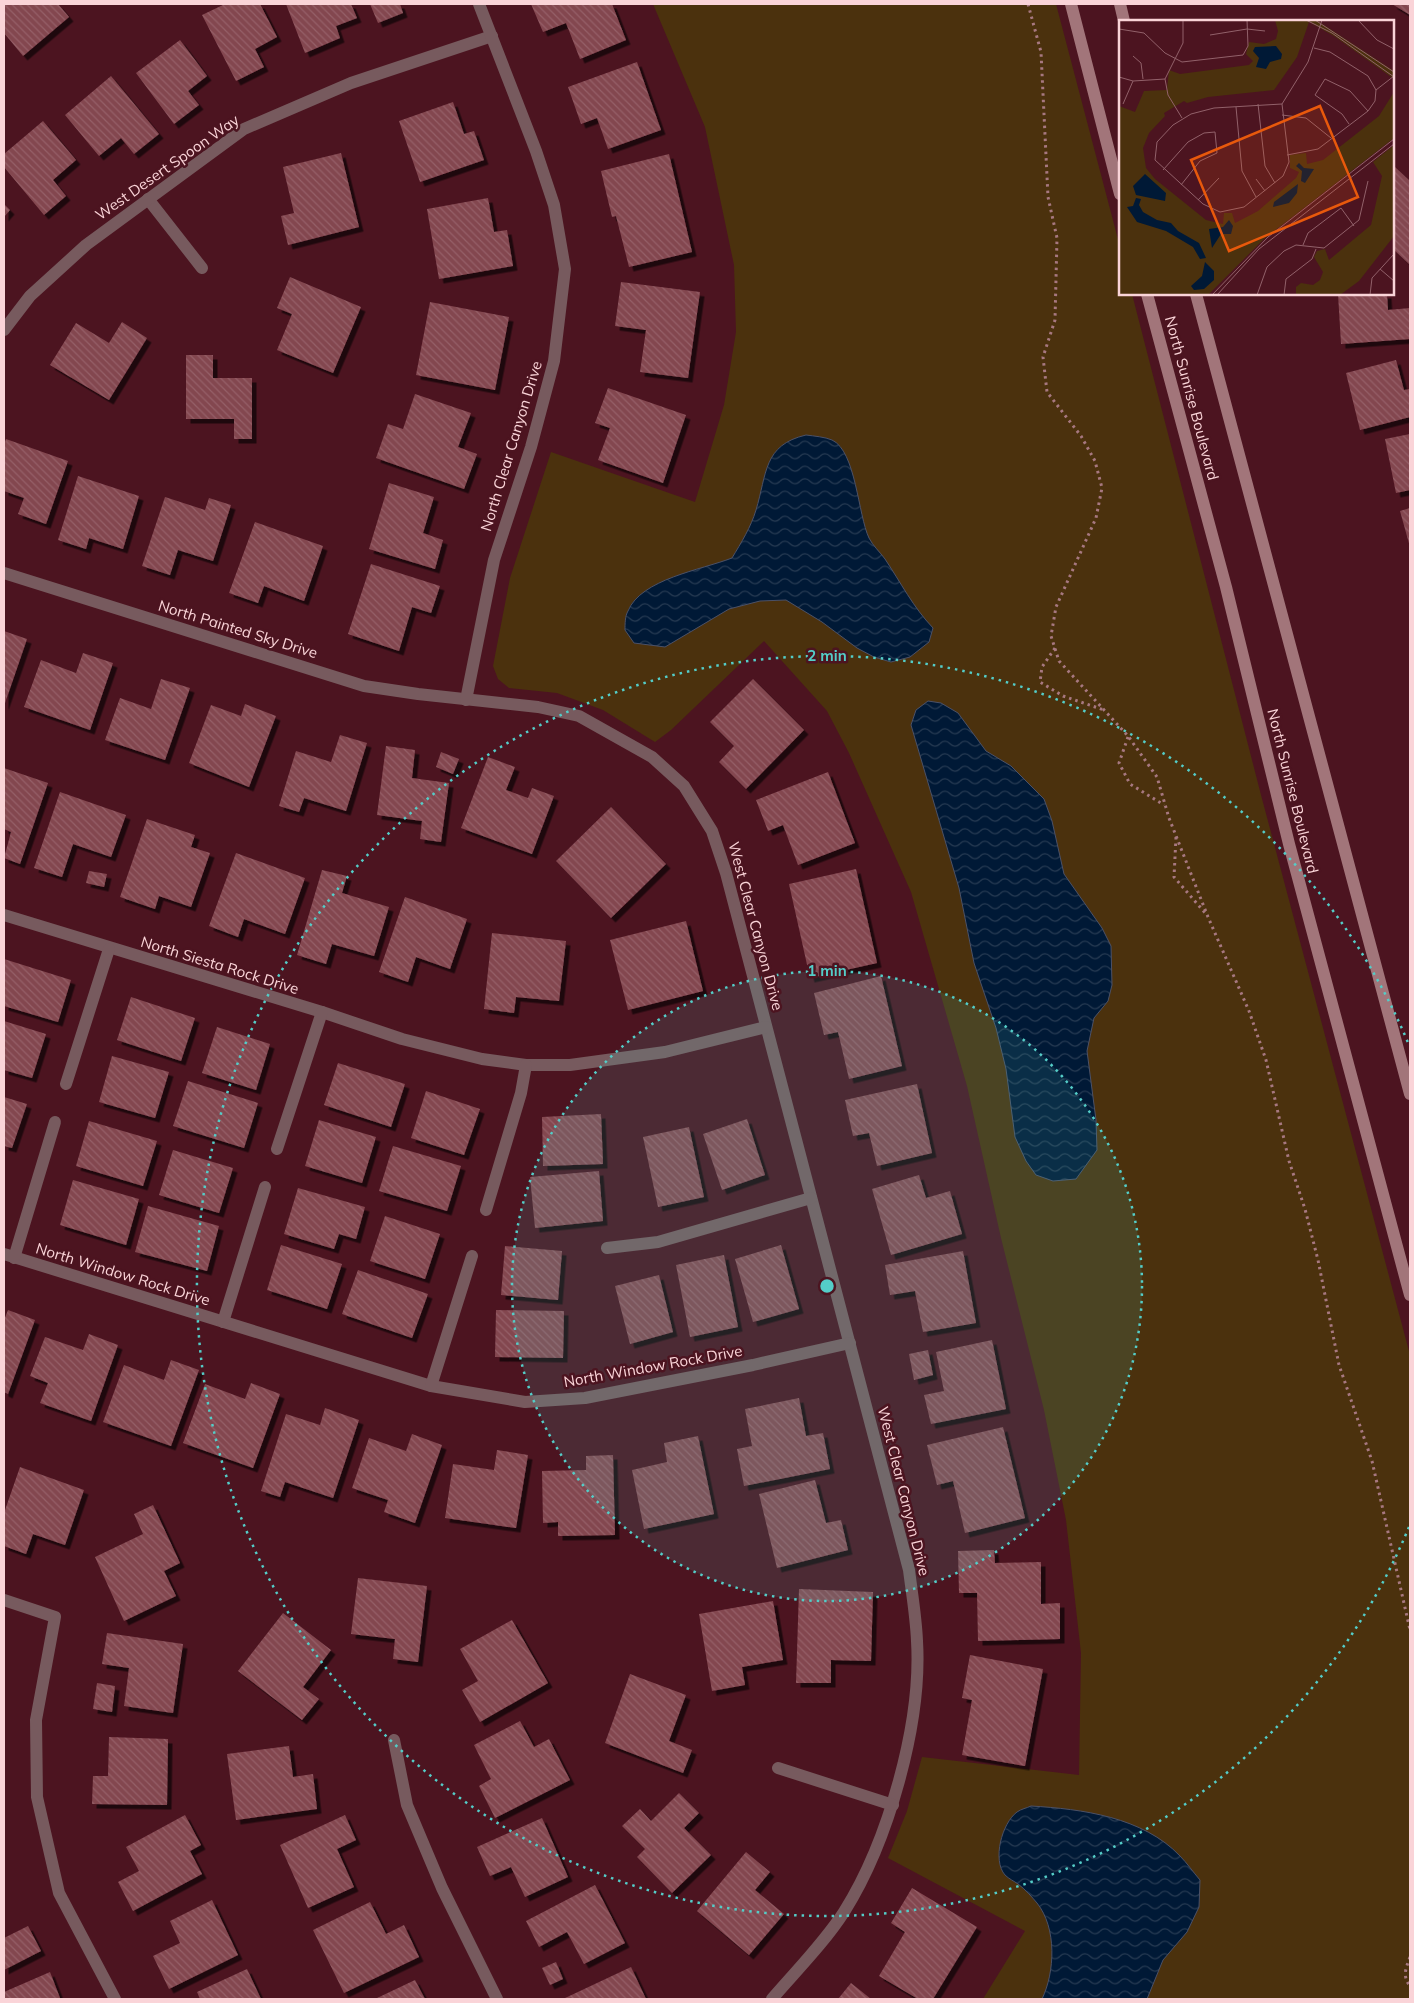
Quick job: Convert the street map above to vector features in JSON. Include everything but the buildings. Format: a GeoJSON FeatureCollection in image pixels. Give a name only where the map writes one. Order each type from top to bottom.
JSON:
{"type":"FeatureCollection","features":[{"type":"Feature","properties":{"kind":"street","name":"North Clear Canyon Drive"},"geometry":{"type":"LineString","coordinates":[[466,700],[494,560],[531,447],[554,361],[565,269],[554,205],[479,4]]}},
{"type":"Feature","properties":{"kind":"street"},"geometry":{"type":"LineString","coordinates":[[1071,4],[1119,190]]}},
{"type":"Feature","properties":{"kind":"street"},"geometry":{"type":"LineString","coordinates":[[1120,4],[1124,20]]}},
{"type":"Feature","properties":{"kind":"street","name":"West Desert Spoon Way"},"geometry":{"type":"LineString","coordinates":[[4,330],[30,296],[79,251],[148,198],[244,129],[351,83],[492,36]]}},
{"type":"Feature","properties":{"kind":"street"},"geometry":{"type":"LineString","coordinates":[[148,198],[202,268]]}},
{"type":"Feature","properties":{"kind":"street","name":"North Sunrise Boulevard"},"geometry":{"type":"LineString","coordinates":[[1147,295],[1226,588],[1291,854],[1410,1295]]}},
{"type":"Feature","properties":{"kind":"street","name":"North Sunrise Boulevard"},"geometry":{"type":"LineString","coordinates":[[1196,295],[1410,1094]]}},
{"type":"Feature","properties":{"kind":"street","name":"North Painted Sky Drive"},"geometry":{"type":"LineString","coordinates":[[4,573],[364,686],[466,700]]}},
{"type":"Feature","properties":{"kind":"street","name":"West Clear Canyon Drive"},"geometry":{"type":"LineString","coordinates":[[466,700],[538,707],[579,716],[652,757],[684,786],[712,831],[726,873],[909,1570],[917,1642],[916,1691],[904,1764],[893,1805],[875,1850],[844,1912],[772,1999]]}},
{"type":"Feature","properties":{"kind":"street","name":"North Siesta Rock Drive"},"geometry":{"type":"LineString","coordinates":[[4,915],[322,1012],[402,1039],[482,1059],[526,1065],[570,1065],[665,1052],[766,1027]]}},
{"type":"Feature","properties":{"kind":"street"},"geometry":{"type":"LineString","coordinates":[[66,1084],[109,948]]}},
{"type":"Feature","properties":{"kind":"street"},"geometry":{"type":"LineString","coordinates":[[277,1149],[322,1012]]}},
{"type":"Feature","properties":{"kind":"street"},"geometry":{"type":"LineString","coordinates":[[486,1210],[521,1093],[526,1065]]}},
{"type":"Feature","properties":{"kind":"street","name":"North Window Rock Drive"},"geometry":{"type":"LineString","coordinates":[[55,1122],[9,1256],[431,1386],[524,1402],[585,1398],[753,1365],[850,1343]]}},
{"type":"Feature","properties":{"kind":"street","name":"North Window Rock Drive"},"geometry":{"type":"LineString","coordinates":[[223,1322],[265,1187]]}},
{"type":"Feature","properties":{"kind":"street"},"geometry":{"type":"LineString","coordinates":[[607,1248],[658,1242],[811,1198]]}},
{"type":"Feature","properties":{"kind":"street"},"geometry":{"type":"LineString","coordinates":[[431,1386],[472,1256]]}},
{"type":"Feature","properties":{"kind":"street"},"geometry":{"type":"LineString","coordinates":[[4,1600],[54,1617],[36,1720],[37,1797],[59,1893],[115,1999]]}},
{"type":"Feature","properties":{"kind":"street"},"geometry":{"type":"LineString","coordinates":[[394,1740],[408,1805],[442,1888],[497,1999]]}},
{"type":"Feature","properties":{"kind":"street"},"geometry":{"type":"LineString","coordinates":[[778,1768],[893,1805]]}},
{"type":"Feature","properties":{"kind":"path"},"geometry":{"type":"LineString","coordinates":[[1028,4],[1041,52],[1048,197],[1057,238],[1055,320],[1043,357],[1047,392],[1081,436],[1095,461],[1102,488],[1096,518],[1056,607],[1051,636],[1059,661],[1128,736],[1157,777],[1164,806],[1208,917],[1249,1011],[1266,1060],[1289,1161],[1305,1209],[1318,1260],[1339,1365],[1372,1461],[1410,1630]]}},
{"type":"Feature","properties":{"kind":"path"},"geometry":{"type":"LineString","coordinates":[[1055,648],[1042,667],[1040,682],[1063,696],[1104,710]]}},
{"type":"Feature","properties":{"kind":"path"},"geometry":{"type":"LineString","coordinates":[[1128,736],[1119,763],[1130,784],[1164,806]]}},
{"type":"Feature","properties":{"kind":"path"},"geometry":{"type":"LineString","coordinates":[[1176,836],[1174,877],[1208,917]]}},
{"type":"Feature","properties":{"kind":"path"},"geometry":{"type":"LineString","coordinates":[[1410,1957],[1405,1972],[1406,1981],[1410,1986]]}},
{"type":"Feature","properties":{"kind":"shaded area"},"geometry":{"type":"Polygon","coordinates":[[[653,4],[1056,4],[1119,243],[1119,295],[1132,295],[1261,795],[1410,1355],[1410,1999],[983,1999],[1025,1931],[888,1858],[907,1811],[922,1757],[1079,1775],[1081,1653],[1066,1520],[1044,1410],[1001,1238],[967,1086],[911,892],[849,753],[827,711],[764,641],[671,730],[655,742],[603,710],[557,693],[509,688],[498,679],[493,666],[510,578],[551,452],[695,502],[724,405],[736,332],[734,265],[705,127],[653,4]]]}},
{"type":"Feature","properties":{"kind":"water"},"geometry":{"type":"Polygon","coordinates":[[[806,435],[823,437],[832,440],[840,446],[851,470],[869,538],[913,603],[933,628],[929,642],[910,657],[891,662],[874,657],[857,648],[822,622],[786,600],[760,601],[729,609],[665,647],[634,643],[625,630],[625,625],[627,613],[635,600],[658,583],[732,558],[751,523],[765,473],[774,454],[792,440],[806,435]]]}},
{"type":"Feature","properties":{"kind":"water"},"geometry":{"type":"Polygon","coordinates":[[[928,701],[941,703],[958,713],[986,751],[1011,766],[1044,799],[1052,821],[1064,874],[1102,928],[1111,946],[1112,985],[1108,1001],[1094,1018],[1087,1051],[1096,1120],[1097,1150],[1076,1179],[1053,1181],[1036,1175],[1026,1161],[1015,1137],[1006,1069],[996,1028],[974,963],[959,888],[911,725],[916,710],[928,701]]]}},
{"type":"Feature","properties":{"kind":"water"},"geometry":{"type":"Polygon","coordinates":[[[1031,1806],[1091,1813],[1130,1824],[1148,1832],[1165,1843],[1183,1859],[1200,1880],[1199,1907],[1187,1932],[1163,1960],[1147,1999],[1042,1999],[1050,1976],[1052,1950],[1048,1925],[1037,1903],[1023,1888],[1005,1875],[999,1860],[1003,1833],[1007,1824],[1017,1812],[1031,1806]]]}}]}
